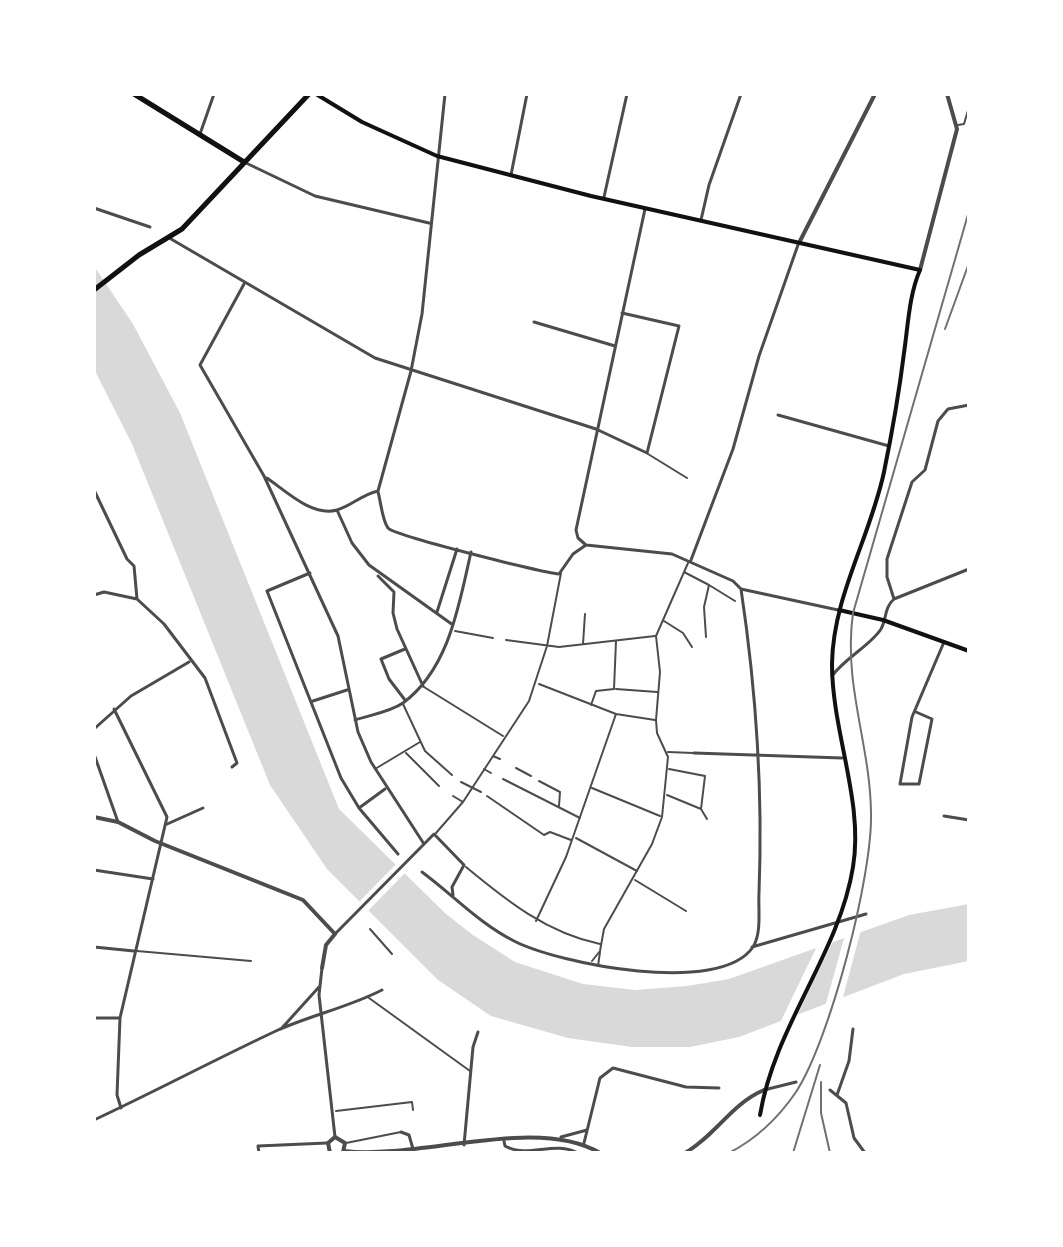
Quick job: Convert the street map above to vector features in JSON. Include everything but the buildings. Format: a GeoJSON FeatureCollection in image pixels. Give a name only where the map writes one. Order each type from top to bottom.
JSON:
{"type":"FeatureCollection","features":[{"type":"Feature","properties":{"kind":"main road"},"geometry":{"type":"LineString","coordinates":[[134,94],[244,162]]}},
{"type":"Feature","properties":{"kind":"main road"},"geometry":{"type":"LineString","coordinates":[[94,290],[139,255],[171,239],[309,94]]}},
{"type":"Feature","properties":{"kind":"main road"},"geometry":{"type":"LineString","coordinates":[[316,94],[362,122],[437,156],[920,270],[881,484],[839,610],[832,676],[842,758],[856,833],[853,868],[840,914],[775,1054],[760,1115]]}},
{"type":"Feature","properties":{"kind":"main road"},"geometry":{"type":"LineString","coordinates":[[839,610],[883,620],[969,651]]}},
{"type":"Feature","properties":{"kind":"street"},"geometry":{"type":"LineString","coordinates":[[200,134],[214,94]]}},
{"type":"Feature","properties":{"kind":"street"},"geometry":{"type":"LineString","coordinates":[[445,94],[429,223],[422,314],[411,371],[378,491],[385,521],[394,532],[560,573]]}},
{"type":"Feature","properties":{"kind":"street"},"geometry":{"type":"LineString","coordinates":[[511,175],[527,94]]}},
{"type":"Feature","properties":{"kind":"street"},"geometry":{"type":"LineString","coordinates":[[604,197],[627,94]]}},
{"type":"Feature","properties":{"kind":"street"},"geometry":{"type":"LineString","coordinates":[[701,220],[709,185],[741,94]]}},
{"type":"Feature","properties":{"kind":"street"},"geometry":{"type":"LineString","coordinates":[[598,967],[604,929],[638,871],[662,817],[666,795],[668,752],[657,733],[656,720],[659,692],[656,636],[682,571],[691,560],[733,449],[759,356],[800,241],[875,94]]}},
{"type":"Feature","properties":{"kind":"street"},"geometry":{"type":"LineString","coordinates":[[920,270],[955,140],[957,125],[947,94]]}},
{"type":"Feature","properties":{"kind":"street"},"geometry":{"type":"LineString","coordinates":[[957,125],[964,124],[969,107]]}},
{"type":"Feature","properties":{"kind":"street"},"geometry":{"type":"LineString","coordinates":[[244,162],[315,196],[429,223]]}},
{"type":"Feature","properties":{"kind":"street"},"geometry":{"type":"LineString","coordinates":[[586,545],[576,530],[645,207]]}},
{"type":"Feature","properties":{"kind":"street"},"geometry":{"type":"LineString","coordinates":[[94,208],[150,227]]}},
{"type":"Feature","properties":{"kind":"street"},"geometry":{"type":"LineString","coordinates":[[171,239],[342,341],[411,371],[596,429],[647,453],[687,478]]}},
{"type":"Feature","properties":{"kind":"street"},"geometry":{"type":"LineString","coordinates":[[244,284],[200,365],[264,476],[338,636],[355,720],[375,769],[424,844]]}},
{"type":"Feature","properties":{"kind":"street"},"geometry":{"type":"LineString","coordinates":[[622,313],[679,326],[647,453]]}},
{"type":"Feature","properties":{"kind":"street"},"geometry":{"type":"LineString","coordinates":[[534,322],[615,346]]}},
{"type":"Feature","properties":{"kind":"street"},"geometry":{"type":"LineString","coordinates":[[894,599],[887,577],[887,559],[912,482],[925,470],[938,421],[948,409],[969,405]]}},
{"type":"Feature","properties":{"kind":"street"},"geometry":{"type":"LineString","coordinates":[[778,415],[889,446]]}},
{"type":"Feature","properties":{"kind":"street"},"geometry":{"type":"LineString","coordinates":[[264,476],[312,508],[337,510],[378,491]]}},
{"type":"Feature","properties":{"kind":"street"},"geometry":{"type":"LineString","coordinates":[[94,490],[127,559],[134,566],[137,599]]}},
{"type":"Feature","properties":{"kind":"street"},"geometry":{"type":"LineString","coordinates":[[337,510],[352,543],[394,592],[393,613],[423,686],[504,737]]}},
{"type":"Feature","properties":{"kind":"street"},"geometry":{"type":"LineString","coordinates":[[335,1137],[319,987],[326,945],[463,802],[537,684],[560,573],[573,554],[586,545],[672,554],[733,581],[741,589],[839,610]]}},
{"type":"Feature","properties":{"kind":"street"},"geometry":{"type":"LineString","coordinates":[[437,612],[457,549]]}},
{"type":"Feature","properties":{"kind":"street"},"geometry":{"type":"LineString","coordinates":[[355,720],[404,702],[423,686],[453,625],[471,552]]}},
{"type":"Feature","properties":{"kind":"street"},"geometry":{"type":"LineString","coordinates":[[832,676],[842,662],[880,629],[885,608],[894,599],[969,569]]}},
{"type":"Feature","properties":{"kind":"street"},"geometry":{"type":"LineString","coordinates":[[682,571],[735,601]]}},
{"type":"Feature","properties":{"kind":"street"},"geometry":{"type":"LineString","coordinates":[[310,573],[267,591],[341,778],[359,808],[398,854]]}},
{"type":"Feature","properties":{"kind":"street"},"geometry":{"type":"LineString","coordinates":[[377,573],[453,625]]}},
{"type":"Feature","properties":{"kind":"street"},"geometry":{"type":"LineString","coordinates":[[706,637],[704,607],[709,585]]}},
{"type":"Feature","properties":{"kind":"street"},"geometry":{"type":"LineString","coordinates":[[422,872],[472,913],[513,941],[554,957],[598,967],[703,969],[741,959],[752,947],[757,928],[760,878],[758,754],[741,589]]}},
{"type":"Feature","properties":{"kind":"street"},"geometry":{"type":"LineString","coordinates":[[94,595],[104,592],[137,599],[164,624],[205,678],[237,763],[232,767]]}},
{"type":"Feature","properties":{"kind":"street"},"geometry":{"type":"LineString","coordinates":[[583,644],[585,614]]}},
{"type":"Feature","properties":{"kind":"street"},"geometry":{"type":"LineString","coordinates":[[662,620],[684,635],[692,647]]}},
{"type":"Feature","properties":{"kind":"street"},"geometry":{"type":"LineString","coordinates":[[455,631],[493,638]]}},
{"type":"Feature","properties":{"kind":"street"},"geometry":{"type":"LineString","coordinates":[[506,640],[547,646],[656,636]]}},
{"type":"Feature","properties":{"kind":"street"},"geometry":{"type":"LineString","coordinates":[[614,689],[616,640]]}},
{"type":"Feature","properties":{"kind":"street"},"geometry":{"type":"LineString","coordinates":[[916,712],[932,719],[919,784],[914,787],[900,784],[912,717],[944,642]]}},
{"type":"Feature","properties":{"kind":"street"},"geometry":{"type":"LineString","coordinates":[[406,648],[381,659],[425,751],[452,775]]}},
{"type":"Feature","properties":{"kind":"street"},"geometry":{"type":"LineString","coordinates":[[94,729],[114,709],[190,661]]}},
{"type":"Feature","properties":{"kind":"street"},"geometry":{"type":"LineString","coordinates":[[537,684],[616,714],[656,720]]}},
{"type":"Feature","properties":{"kind":"street"},"geometry":{"type":"LineString","coordinates":[[313,701],[349,689]]}},
{"type":"Feature","properties":{"kind":"street"},"geometry":{"type":"LineString","coordinates":[[591,706],[596,691],[659,692]]}},
{"type":"Feature","properties":{"kind":"street"},"geometry":{"type":"LineString","coordinates":[[114,709],[167,817],[120,1018],[117,1095],[121,1108]]}},
{"type":"Feature","properties":{"kind":"street"},"geometry":{"type":"LineString","coordinates":[[536,921],[573,839],[616,714]]}},
{"type":"Feature","properties":{"kind":"street"},"geometry":{"type":"LineString","coordinates":[[375,769],[421,741]]}},
{"type":"Feature","properties":{"kind":"street"},"geometry":{"type":"LineString","coordinates":[[668,752],[842,758]]}},
{"type":"Feature","properties":{"kind":"street"},"geometry":{"type":"LineString","coordinates":[[405,753],[439,786]]}},
{"type":"Feature","properties":{"kind":"street"},"geometry":{"type":"LineString","coordinates":[[94,754],[118,822]]}},
{"type":"Feature","properties":{"kind":"street"},"geometry":{"type":"LineString","coordinates":[[492,755],[500,759]]}},
{"type":"Feature","properties":{"kind":"street"},"geometry":{"type":"LineString","coordinates":[[483,768],[491,773]]}},
{"type":"Feature","properties":{"kind":"street"},"geometry":{"type":"LineString","coordinates":[[516,768],[531,776]]}},
{"type":"Feature","properties":{"kind":"street"},"geometry":{"type":"LineString","coordinates":[[668,769],[705,776],[701,809]]}},
{"type":"Feature","properties":{"kind":"street"},"geometry":{"type":"LineString","coordinates":[[503,779],[580,818]]}},
{"type":"Feature","properties":{"kind":"street"},"geometry":{"type":"LineString","coordinates":[[539,781],[560,792],[559,807]]}},
{"type":"Feature","properties":{"kind":"street"},"geometry":{"type":"LineString","coordinates":[[461,782],[481,792]]}},
{"type":"Feature","properties":{"kind":"street"},"geometry":{"type":"LineString","coordinates":[[591,787],[662,817]]}},
{"type":"Feature","properties":{"kind":"street"},"geometry":{"type":"LineString","coordinates":[[359,808],[386,789]]}},
{"type":"Feature","properties":{"kind":"street"},"geometry":{"type":"LineString","coordinates":[[666,795],[701,809],[707,819]]}},
{"type":"Feature","properties":{"kind":"street"},"geometry":{"type":"LineString","coordinates":[[453,796],[463,802]]}},
{"type":"Feature","properties":{"kind":"street"},"geometry":{"type":"LineString","coordinates":[[487,796],[544,835],[550,832],[573,839],[638,871]]}},
{"type":"Feature","properties":{"kind":"street"},"geometry":{"type":"LineString","coordinates":[[165,825],[203,808]]}},
{"type":"Feature","properties":{"kind":"street"},"geometry":{"type":"LineString","coordinates":[[944,816],[969,820]]}},
{"type":"Feature","properties":{"kind":"street"},"geometry":{"type":"LineString","coordinates":[[94,817],[118,822],[162,844],[303,900],[335,934]]}},
{"type":"Feature","properties":{"kind":"street"},"geometry":{"type":"LineString","coordinates":[[436,833],[464,865],[536,921],[566,936],[602,944]]}},
{"type":"Feature","properties":{"kind":"street"},"geometry":{"type":"LineString","coordinates":[[453,895],[452,887],[464,865]]}},
{"type":"Feature","properties":{"kind":"street"},"geometry":{"type":"LineString","coordinates":[[94,870],[153,879]]}},
{"type":"Feature","properties":{"kind":"street"},"geometry":{"type":"LineString","coordinates":[[634,879],[686,911]]}},
{"type":"Feature","properties":{"kind":"street"},"geometry":{"type":"LineString","coordinates":[[752,947],[866,914]]}},
{"type":"Feature","properties":{"kind":"street"},"geometry":{"type":"LineString","coordinates":[[370,929],[392,954]]}},
{"type":"Feature","properties":{"kind":"street"},"geometry":{"type":"LineString","coordinates":[[94,947],[251,961]]}},
{"type":"Feature","properties":{"kind":"street"},"geometry":{"type":"LineString","coordinates":[[592,961],[600,951]]}},
{"type":"Feature","properties":{"kind":"street"},"geometry":{"type":"LineString","coordinates":[[280,1030],[319,987]]}},
{"type":"Feature","properties":{"kind":"street"},"geometry":{"type":"LineString","coordinates":[[94,1120],[280,1030],[382,990]]}},
{"type":"Feature","properties":{"kind":"street"},"geometry":{"type":"LineString","coordinates":[[368,997],[471,1072]]}},
{"type":"Feature","properties":{"kind":"street"},"geometry":{"type":"LineString","coordinates":[[94,1018],[120,1018]]}},
{"type":"Feature","properties":{"kind":"street"},"geometry":{"type":"LineString","coordinates":[[837,1095],[849,1061],[853,1029]]}},
{"type":"Feature","properties":{"kind":"street"},"geometry":{"type":"LineString","coordinates":[[464,1145],[478,1032]]}},
{"type":"Feature","properties":{"kind":"street"},"geometry":{"type":"LineString","coordinates":[[584,1143],[600,1078],[613,1068],[686,1087],[719,1088]]}},
{"type":"Feature","properties":{"kind":"street"},"geometry":{"type":"LineString","coordinates":[[685,1153],[714,1132],[741,1102],[764,1090],[796,1082]]}},
{"type":"Feature","properties":{"kind":"street"},"geometry":{"type":"LineString","coordinates":[[830,1090],[848,1106],[854,1138],[865,1153]]}},
{"type":"Feature","properties":{"kind":"street"},"geometry":{"type":"LineString","coordinates":[[336,1111],[412,1102],[413,1110]]}},
{"type":"Feature","properties":{"kind":"street"},"geometry":{"type":"LineString","coordinates":[[404,1103],[405,1111]]}},
{"type":"Feature","properties":{"kind":"street"},"geometry":{"type":"LineString","coordinates":[[345,1143],[343,1152],[413,1149],[561,1137],[587,1130]]}},
{"type":"Feature","properties":{"kind":"street"},"geometry":{"type":"LineString","coordinates":[[335,1137],[345,1143],[401,1132],[409,1135],[413,1149]]}},
{"type":"Feature","properties":{"kind":"street"},"geometry":{"type":"LineString","coordinates":[[259,1153],[258,1146],[328,1143],[335,1137]]}},
{"type":"Feature","properties":{"kind":"street"},"geometry":{"type":"LineString","coordinates":[[561,1137],[584,1143],[600,1153]]}},
{"type":"Feature","properties":{"kind":"street"},"geometry":{"type":"LineString","coordinates":[[504,1141],[505,1146],[514,1150],[563,1147],[578,1153]]}},
{"type":"Feature","properties":{"kind":"street"},"geometry":{"type":"LineString","coordinates":[[328,1143],[330,1153]]}},
{"type":"Feature","properties":{"kind":"shaded area"},"geometry":{"type":"Polygon","coordinates":[[[94,266],[133,324],[180,413],[339,809],[446,914],[515,962],[583,984],[635,990],[729,979],[909,915],[969,904],[969,961],[904,974],[739,1037],[690,1047],[632,1047],[568,1038],[491,1016],[438,980],[327,869],[270,785],[132,444],[94,369],[94,266]]]}},
{"type":"Feature","properties":{"kind":"pier"},"geometry":{"type":"Polygon","coordinates":[[[399,861],[408,870],[365,914],[356,905],[399,861]]]}},
{"type":"Feature","properties":{"kind":"pier"},"geometry":{"type":"Polygon","coordinates":[[[862,926],[842,1001],[825,1007],[846,931],[862,926]]]}},
{"type":"Feature","properties":{"kind":"pier"},"geometry":{"type":"Polygon","coordinates":[[[836,935],[796,1018],[779,1025],[820,940],[836,935]]]}},
{"type":"Feature","properties":{"kind":"railway"},"geometry":{"type":"LineString","coordinates":[[729,1153],[766,1127],[796,1092],[822,1035],[847,956],[865,875],[871,812],[851,665],[853,613],[969,211]]}},
{"type":"Feature","properties":{"kind":"railway"},"geometry":{"type":"LineString","coordinates":[[945,329],[969,263]]}},
{"type":"Feature","properties":{"kind":"railway"},"geometry":{"type":"LineString","coordinates":[[793,1153],[820,1065]]}},
{"type":"Feature","properties":{"kind":"railway"},"geometry":{"type":"LineString","coordinates":[[821,1082],[821,1113],[830,1153]]}}]}
